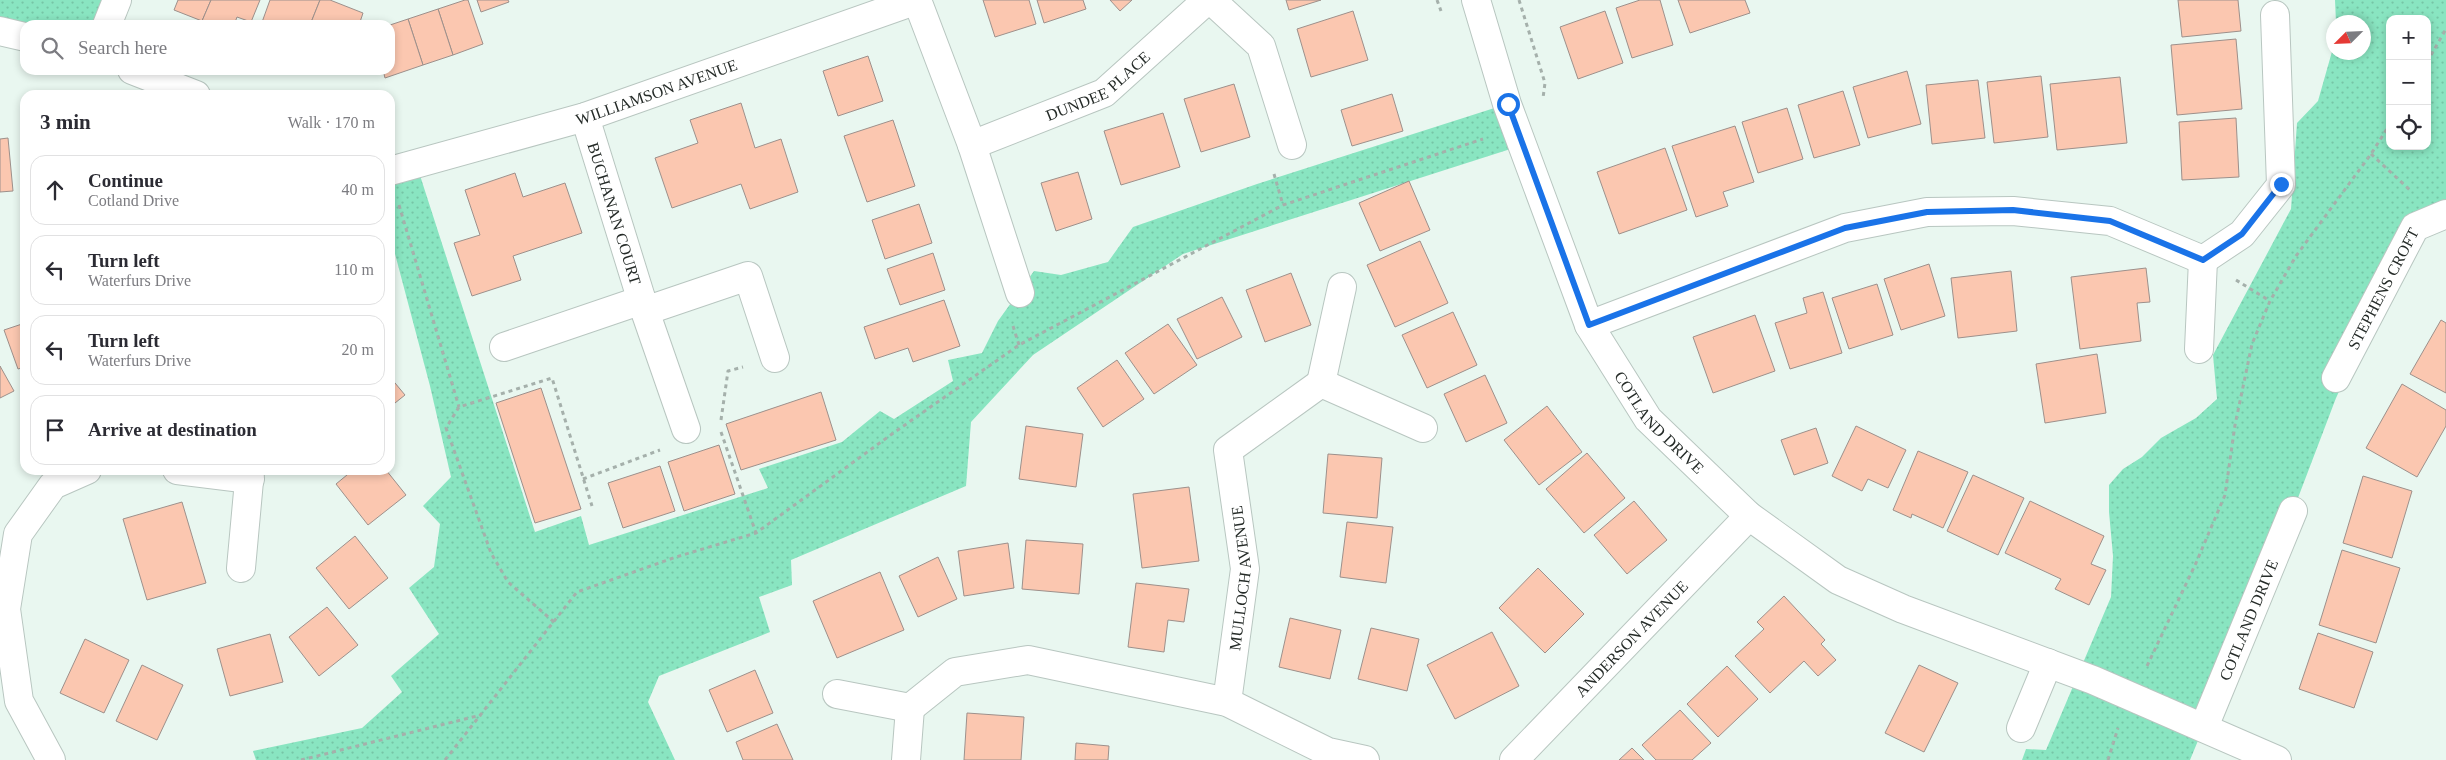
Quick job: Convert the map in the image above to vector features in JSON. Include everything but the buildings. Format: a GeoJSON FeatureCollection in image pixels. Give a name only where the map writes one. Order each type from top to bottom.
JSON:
{"type":"FeatureCollection","features":[{"type":"Feature","properties":{"kind":"street"},"geometry":{"type":"LineString","coordinates":[[110,20],[117,0]]}},
{"type":"Feature","properties":{"kind":"street"},"geometry":{"type":"LineString","coordinates":[[917,0],[972,145],[1020,293]]}},
{"type":"Feature","properties":{"kind":"street","name":"WILLIAMSON AVENUE"},"geometry":{"type":"LineString","coordinates":[[395,170],[585,117],[917,0]]}},
{"type":"Feature","properties":{"kind":"street","name":"DUNDEE PLACE"},"geometry":{"type":"LineString","coordinates":[[972,145],[1104,93],[1207,0]]}},
{"type":"Feature","properties":{"kind":"street"},"geometry":{"type":"LineString","coordinates":[[1211,0],[1262,46],[1292,144]]}},
{"type":"Feature","properties":{"kind":"street","name":"COTLAND DRIVE"},"geometry":{"type":"LineString","coordinates":[[1476,0],[1517,128],[1589,325],[1648,419],[1749,516],[1838,580],[1903,609],[2093,680],[2277,760]]}},
{"type":"Feature","properties":{"kind":"street"},"geometry":{"type":"LineString","coordinates":[[2203,260],[2242,234],[2281,184],[2275,15]]}},
{"type":"Feature","properties":{"kind":"street"},"geometry":{"type":"LineString","coordinates":[[0,30],[20,36]]}},
{"type":"Feature","properties":{"kind":"street"},"geometry":{"type":"LineString","coordinates":[[145,75],[183,90]]}},
{"type":"Feature","properties":{"kind":"street","name":"BUCHANAN COURT"},"geometry":{"type":"LineString","coordinates":[[585,117],[644,305],[686,429]]}},
{"type":"Feature","properties":{"kind":"street"},"geometry":{"type":"LineString","coordinates":[[1589,325],[1845,228],[1927,212],[2013,210],[2110,221],[2203,260]]}},
{"type":"Feature","properties":{"kind":"street","name":"STEPHENS CROFT"},"geometry":{"type":"LineString","coordinates":[[2336,378],[2415,227],[2442,215]]}},
{"type":"Feature","properties":{"kind":"street"},"geometry":{"type":"LineString","coordinates":[[2200,349],[2203,260]]}},
{"type":"Feature","properties":{"kind":"street"},"geometry":{"type":"LineString","coordinates":[[504,347],[748,276],[775,358]]}},
{"type":"Feature","properties":{"kind":"street"},"geometry":{"type":"LineString","coordinates":[[1342,287],[1321,383],[1423,428]]}},
{"type":"Feature","properties":{"kind":"street","name":"MULLOCH AVENUE"},"geometry":{"type":"LineString","coordinates":[[1227,702],[1245,569],[1228,450],[1321,383]]}},
{"type":"Feature","properties":{"kind":"street"},"geometry":{"type":"LineString","coordinates":[[51,760],[19,701],[6,609],[18,534],[53,485],[76,475]]}},
{"type":"Feature","properties":{"kind":"street"},"geometry":{"type":"LineString","coordinates":[[241,568],[250,475]]}},
{"type":"Feature","properties":{"kind":"street","name":"COTLAND DRIVE"},"geometry":{"type":"LineString","coordinates":[[2204,727],[2293,512]]}},
{"type":"Feature","properties":{"kind":"street","name":"ANDERSON AVENUE"},"geometry":{"type":"LineString","coordinates":[[1514,760],[1749,516]]}},
{"type":"Feature","properties":{"kind":"street"},"geometry":{"type":"LineString","coordinates":[[906,760],[910,708],[955,672],[1028,660],[1227,702],[1328,752],[1365,760]]}},
{"type":"Feature","properties":{"kind":"street"},"geometry":{"type":"LineString","coordinates":[[2021,728],[2048,663]]}},
{"type":"Feature","properties":{"kind":"street"},"geometry":{"type":"LineString","coordinates":[[838,694],[910,708]]}},
{"type":"Feature","properties":{"kind":"path"},"geometry":{"type":"LineString","coordinates":[[2428,60],[2446,29]]}},
{"type":"Feature","properties":{"kind":"path"},"geometry":{"type":"LineString","coordinates":[[445,760],[577,592],[676,557],[756,533],[892,434],[1028,340],[1283,205],[1517,128]]}},
{"type":"Feature","properties":{"kind":"path"},"geometry":{"type":"LineString","coordinates":[[2108,760],[2129,696],[2155,653],[2225,495],[2235,425],[2252,344],[2270,301],[2296,256],[2371,154],[2386,130]]}},
{"type":"Feature","properties":{"kind":"path"},"geometry":{"type":"LineString","coordinates":[[2371,154],[2442,215]]}},
{"type":"Feature","properties":{"kind":"path"},"geometry":{"type":"LineString","coordinates":[[398,203],[459,407]]}},
{"type":"Feature","properties":{"kind":"path"},"geometry":{"type":"LineString","coordinates":[[554,622],[508,582],[491,553],[446,428],[459,407],[552,378],[592,506]]}},
{"type":"Feature","properties":{"kind":"path"},"geometry":{"type":"LineString","coordinates":[[686,429],[719,427],[756,533]]}},
{"type":"Feature","properties":{"kind":"path"},"geometry":{"type":"LineString","coordinates":[[301,760],[481,715]]}},
{"type":"Feature","properties":{"kind":"green space"},"geometry":{"type":"Polygon","coordinates":[[[0,0],[117,0],[109,20],[20,20],[20,26],[0,31],[0,0]]]}},
{"type":"Feature","properties":{"kind":"green space"},"geometry":{"type":"Polygon","coordinates":[[[2335,0],[2446,0],[2446,214],[2415,227],[2336,398],[2293,511],[2190,760],[2022,760],[2026,749],[2046,750],[2111,597],[2113,556],[2109,512],[2109,485],[2123,469],[2142,457],[2161,438],[2196,418],[2217,399],[2213,355],[2291,209],[2297,123],[2318,101],[2330,60],[2371,60],[2371,15],[2336,15],[2335,0]]]}},
{"type":"Feature","properties":{"kind":"green space"},"geometry":{"type":"Polygon","coordinates":[[[1507,104],[1523,145],[1183,254],[1033,355],[971,422],[966,486],[791,560],[792,585],[759,597],[770,632],[659,676],[648,702],[675,760],[256,760],[253,751],[362,728],[402,692],[391,676],[439,634],[409,588],[434,567],[440,524],[423,506],[451,477],[430,386],[395,254],[395,169],[416,163],[535,532],[581,516],[589,545],[768,488],[759,469],[842,442],[880,411],[894,419],[953,381],[948,360],[982,353],[998,321],[1034,271],[1061,275],[1108,262],[1133,227],[1257,184],[1507,104]]]}},
{"type":"Feature","properties":{"kind":"route"},"geometry":{"type":"LineString","coordinates":[[1508,104],[1589,325],[1845,228],[1927,212],[2013,210],[2110,221],[2203,260],[2242,234],[2281,184]]}}]}
